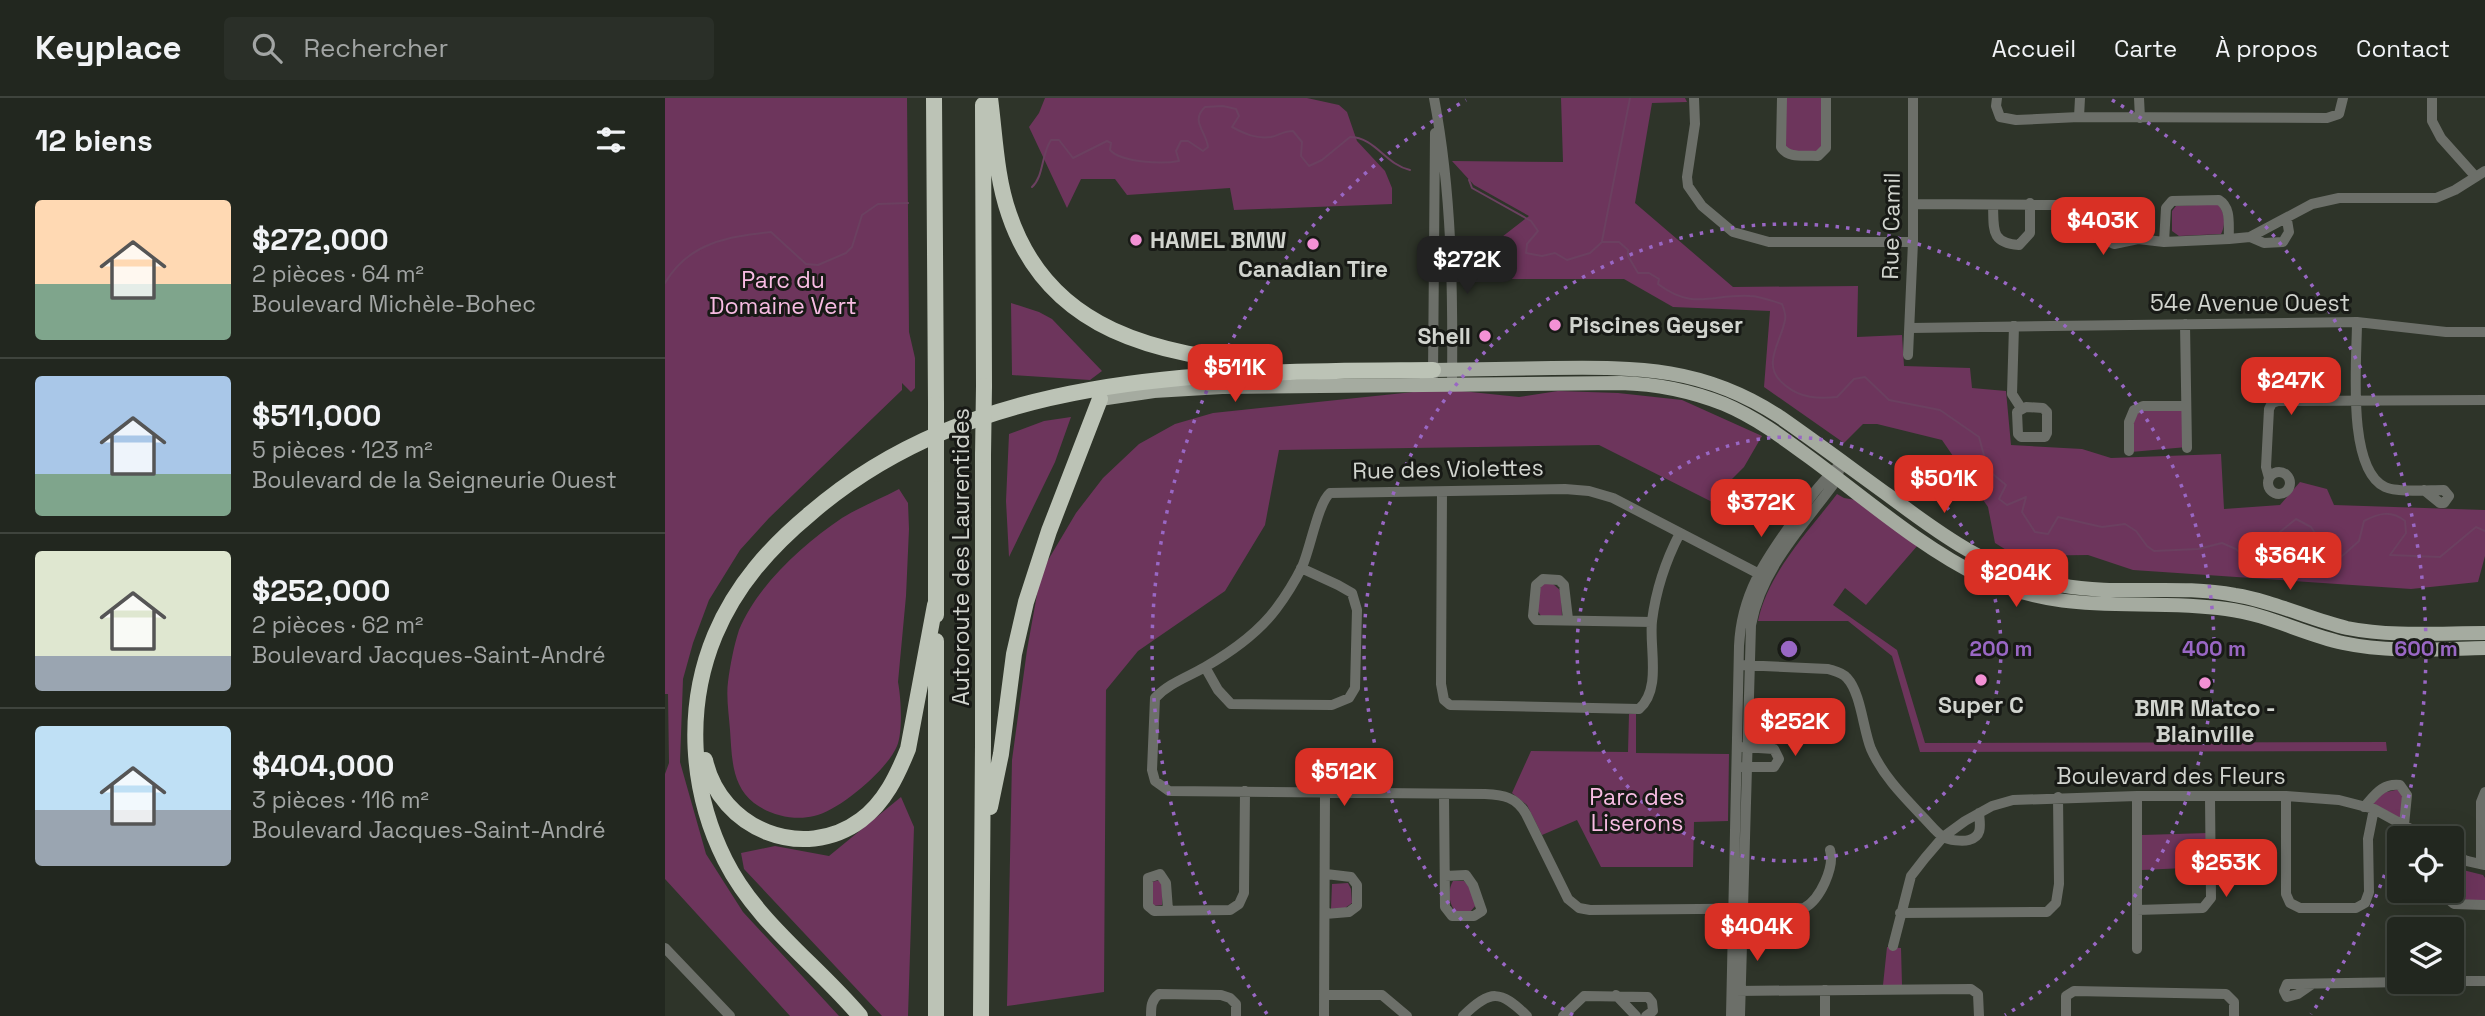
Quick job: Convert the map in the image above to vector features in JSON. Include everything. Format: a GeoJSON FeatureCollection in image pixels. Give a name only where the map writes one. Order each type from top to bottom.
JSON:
{"type":"FeatureCollection","features":[{"type":"Feature","properties":{"kind":"highway","name":"Autoroute des Laurentides"},"geometry":{"type":"LineString","coordinates":[[935,98],[936,1016]]}},
{"type":"Feature","properties":{"kind":"highway","name":"Autoroute des Laurentides"},"geometry":{"type":"LineString","coordinates":[[981,1016],[982,98]]}},
{"type":"Feature","properties":{"kind":"highway"},"geometry":{"type":"LineString","coordinates":[[990,98],[1002,188],[1021,243],[1040,273],[1071,305],[1108,330],[1151,346],[1220,360],[1320,371],[1433,377]]}},
{"type":"Feature","properties":{"kind":"highway"},"geometry":{"type":"LineString","coordinates":[[860,1016],[767,920],[743,889],[722,853],[703,800],[695,744],[698,695],[712,642],[743,583],[778,542],[832,495],[902,451],[960,424],[1033,402],[1122,386],[1185,378],[1320,371]]}},
{"type":"Feature","properties":{"kind":"highway"},"geometry":{"type":"LineString","coordinates":[[935,605],[908,749],[890,787],[874,809],[840,832],[817,839],[801,840],[783,838],[760,830],[731,810],[715,789],[705,763],[703,736],[707,692],[713,663],[728,625],[743,597],[772,558],[808,524],[846,494],[917,452],[959,433],[1006,418],[1100,399]]}},
{"type":"Feature","properties":{"kind":"highway"},"geometry":{"type":"LineString","coordinates":[[983,845],[1001,754],[1014,654],[1024,612],[1042,549],[1100,399]]}},
{"type":"Feature","properties":{"kind":"main road"},"geometry":{"type":"LineString","coordinates":[[1100,399],[1196,388],[1433,377],[1452,369],[1624,367],[1736,410],[1767,427],[1963,567],[1997,583],[2046,599],[2092,605],[2227,609],[2257,615],[2313,635],[2377,648],[2485,648]]}},
{"type":"Feature","properties":{"kind":"main road"},"geometry":{"type":"LineString","coordinates":[[1433,377],[1452,384],[1596,383],[1651,377],[1704,380],[1743,396],[1780,417],[1929,526],[1972,554],[2000,568],[2049,583],[2089,589],[2234,594],[2317,620],[2385,633],[2485,633]]}},
{"type":"Feature","properties":{"kind":"main road"},"geometry":{"type":"LineString","coordinates":[[2046,599],[2049,583]]}},
{"type":"Feature","properties":{"kind":"main road"},"geometry":{"type":"LineString","coordinates":[[2148,590],[2148,606]]}},
{"type":"Feature","properties":{"kind":"main road"},"geometry":{"type":"LineString","coordinates":[[2313,635],[2317,620]]}},
{"type":"Feature","properties":{"kind":"street"},"geometry":{"type":"LineString","coordinates":[[1693,98],[1695,124],[1688,186],[1702,206],[1733,232],[1769,242],[1913,242]]}},
{"type":"Feature","properties":{"kind":"street"},"geometry":{"type":"LineString","coordinates":[[1782,98],[1781,147],[1784,152],[1788,155],[1818,156],[1826,148],[1826,98]]}},
{"type":"Feature","properties":{"kind":"street","name":"Rue Camil"},"geometry":{"type":"LineString","coordinates":[[1908,355],[1913,242],[1913,98]]}},
{"type":"Feature","properties":{"kind":"street"},"geometry":{"type":"LineString","coordinates":[[1997,98],[1996,106],[2000,117],[2016,120],[2078,117],[2327,118],[2339,114],[2343,98]]}},
{"type":"Feature","properties":{"kind":"street"},"geometry":{"type":"LineString","coordinates":[[2078,117],[2080,98]]}},
{"type":"Feature","properties":{"kind":"street"},"geometry":{"type":"LineString","coordinates":[[2139,98],[2140,118]]}},
{"type":"Feature","properties":{"kind":"street"},"geometry":{"type":"LineString","coordinates":[[1913,204],[2064,205],[2097,216],[2108,223],[2107,238],[2114,244],[2138,239],[2164,242],[2250,237],[2287,220],[2312,204],[2339,198],[2436,198],[2455,190],[2480,173],[2441,138],[2432,121],[2432,98]]}},
{"type":"Feature","properties":{"kind":"street"},"geometry":{"type":"LineString","coordinates":[[1435,104],[1444,161],[1451,274],[1452,384]]}},
{"type":"Feature","properties":{"kind":"street"},"geometry":{"type":"LineString","coordinates":[[1433,377],[1435,104]]}},
{"type":"Feature","properties":{"kind":"street"},"geometry":{"type":"LineString","coordinates":[[2164,242],[2166,208],[2172,201],[2181,200],[2219,200],[2224,203],[2227,208],[2229,239]]}},
{"type":"Feature","properties":{"kind":"street"},"geometry":{"type":"LineString","coordinates":[[1993,205],[1994,234],[1998,240],[2018,245],[2030,233],[2029,203]]}},
{"type":"Feature","properties":{"kind":"street"},"geometry":{"type":"LineString","coordinates":[[2250,237],[2264,243],[2283,242],[2289,232],[2287,220]]}},
{"type":"Feature","properties":{"kind":"street"},"geometry":{"type":"LineString","coordinates":[[1433,275],[1451,274]]}},
{"type":"Feature","properties":{"kind":"street"},"geometry":{"type":"LineString","coordinates":[[2357,322],[2356,402],[2362,454],[2373,478],[2390,489],[2424,490]]}},
{"type":"Feature","properties":{"kind":"street","name":"54e Avenue Ouest"},"geometry":{"type":"LineString","coordinates":[[1911,328],[2357,322],[2447,332],[2485,332]]}},
{"type":"Feature","properties":{"kind":"street"},"geometry":{"type":"LineString","coordinates":[[2185,324],[2184,406],[2187,449]]}},
{"type":"Feature","properties":{"kind":"street"},"geometry":{"type":"LineString","coordinates":[[2014,326],[2012,394],[2021,408]]}},
{"type":"Feature","properties":{"kind":"street"},"geometry":{"type":"LineString","coordinates":[[2269,478],[2266,467],[2269,409],[2272,403],[2485,400]]}},
{"type":"Feature","properties":{"kind":"street"},"geometry":{"type":"LineString","coordinates":[[2129,451],[2129,422],[2134,410],[2143,406],[2184,406]]}},
{"type":"Feature","properties":{"kind":"street"},"geometry":{"type":"LineString","coordinates":[[1731,1016],[1736,991],[1742,617],[1748,593],[1762,576],[1773,550],[1843,462]]}},
{"type":"Feature","properties":{"kind":"street","name":"Rue des Violettes"},"geometry":{"type":"LineString","coordinates":[[1738,909],[1579,908],[1566,895],[1526,814],[1517,802],[1500,795],[1169,791],[1155,781],[1152,770],[1155,698],[1175,682],[1205,667],[1260,628],[1276,609],[1301,568],[1315,533],[1324,498],[1330,493],[1565,489],[1589,491],[1613,498],[1762,576]]}},
{"type":"Feature","properties":{"kind":"street"},"geometry":{"type":"LineString","coordinates":[[1442,492],[1441,684],[1444,700],[1450,705],[1639,709],[1647,702],[1652,688],[1652,622],[1660,582],[1680,533]]}},
{"type":"Feature","properties":{"kind":"street"},"geometry":{"type":"LineString","coordinates":[[1205,667],[1218,690],[1231,704],[1332,705],[1349,698],[1355,688],[1357,610],[1352,593],[1301,568]]}},
{"type":"Feature","properties":{"kind":"street"},"geometry":{"type":"LineString","coordinates":[[1568,619],[1564,585],[1559,580],[1543,579],[1536,585],[1533,616],[1537,620],[1652,622]]}},
{"type":"Feature","properties":{"kind":"street"},"geometry":{"type":"LineString","coordinates":[[1743,665],[1828,668],[1847,677],[1854,690],[1871,748],[1879,765],[1890,782],[1943,837],[1961,841],[1977,836],[1980,830],[1979,813]]}},
{"type":"Feature","properties":{"kind":"street"},"geometry":{"type":"LineString","coordinates":[[1741,767],[1774,767],[1779,759],[1774,749],[1742,747]]}},
{"type":"Feature","properties":{"kind":"street"},"geometry":{"type":"LineString","coordinates":[[2286,796],[2286,894],[2290,903],[2300,908],[2356,908],[2365,904],[2369,892],[2369,808],[2380,789],[2392,784],[2405,788],[2407,795],[2404,825]]}},
{"type":"Feature","properties":{"kind":"street"},"geometry":{"type":"LineString","coordinates":[[1168,910],[1230,909],[1239,904],[1244,893],[1245,791]]}},
{"type":"Feature","properties":{"kind":"street"},"geometry":{"type":"LineString","coordinates":[[1324,1016],[1325,792]]}},
{"type":"Feature","properties":{"kind":"street"},"geometry":{"type":"LineString","coordinates":[[2464,859],[2484,864],[2481,802],[2485,792]]}},
{"type":"Feature","properties":{"kind":"street"},"geometry":{"type":"LineString","coordinates":[[1444,794],[1444,907],[1452,916],[1474,916],[1482,911],[1482,904],[1466,875],[1445,876]]}},
{"type":"Feature","properties":{"kind":"street"},"geometry":{"type":"LineString","coordinates":[[2137,796],[2137,949]]}},
{"type":"Feature","properties":{"kind":"street","name":"Boulevard des Fleurs"},"geometry":{"type":"LineString","coordinates":[[1893,946],[1911,876],[1943,837],[1979,813],[2013,800],[2058,797],[2286,796],[2339,800],[2369,808],[2404,825]]}},
{"type":"Feature","properties":{"kind":"street"},"geometry":{"type":"LineString","coordinates":[[1900,913],[2047,912],[2056,903],[2059,884],[2058,797]]}},
{"type":"Feature","properties":{"kind":"street"},"geometry":{"type":"LineString","coordinates":[[2137,910],[2203,908],[2211,898],[2210,797]]}},
{"type":"Feature","properties":{"kind":"street"},"geometry":{"type":"LineString","coordinates":[[1738,909],[1789,909],[1808,906],[1817,897],[1831,860],[1830,850]]}},
{"type":"Feature","properties":{"kind":"street"},"geometry":{"type":"LineString","coordinates":[[1325,914],[1349,912],[1357,906],[1357,885],[1351,877],[1326,874]]}},
{"type":"Feature","properties":{"kind":"street"},"geometry":{"type":"LineString","coordinates":[[2453,903],[2485,905]]}},
{"type":"Feature","properties":{"kind":"street"},"geometry":{"type":"LineString","coordinates":[[665,948],[730,1016]]}},
{"type":"Feature","properties":{"kind":"street"},"geometry":{"type":"LineString","coordinates":[[2464,981],[2485,981]]}},
{"type":"Feature","properties":{"kind":"street"},"geometry":{"type":"LineString","coordinates":[[2311,985],[2333,982],[2387,982]]}},
{"type":"Feature","properties":{"kind":"street"},"geometry":{"type":"LineString","coordinates":[[1736,991],[1971,989],[1978,994],[1979,1016]]}},
{"type":"Feature","properties":{"kind":"street"},"geometry":{"type":"LineString","coordinates":[[1825,990],[1825,1016]]}},
{"type":"Feature","properties":{"kind":"street"},"geometry":{"type":"LineString","coordinates":[[2066,1016],[2066,996],[2074,990],[2225,994],[2234,1002],[2234,1016]]}},
{"type":"Feature","properties":{"kind":"street"},"geometry":{"type":"LineString","coordinates":[[1736,991],[1741,1016]]}},
{"type":"Feature","properties":{"kind":"street"},"geometry":{"type":"LineString","coordinates":[[1151,1016],[1151,1004],[1159,994],[1221,995],[1236,1004],[1236,1016]]}},
{"type":"Feature","properties":{"kind":"street"},"geometry":{"type":"LineString","coordinates":[[1324,995],[1382,995],[1407,1016]]}},
{"type":"Feature","properties":{"kind":"street"},"geometry":{"type":"LineString","coordinates":[[1463,1016],[1478,1002],[1497,995],[1509,998],[1527,1016]]}},
{"type":"Feature","properties":{"kind":"street"},"geometry":{"type":"LineString","coordinates":[[1563,1016],[1584,996],[1616,995],[1648,997],[1653,1011],[1646,1016]]}},
{"type":"Feature","properties":{"kind":"street"},"geometry":{"type":"LineString","coordinates":[[1616,995],[1636,1016]]}},
{"type":"Feature","properties":{"kind":"green space","name":"Parc du Domaine Vert"},"geometry":{"type":"Polygon","coordinates":[[[665,98],[907,98],[909,332],[915,358],[915,388],[911,392],[902,383],[902,390],[769,518],[740,550],[709,600],[683,679],[680,762],[706,854],[743,912],[839,1016],[790,1016],[665,879],[665,774],[669,763],[668,694],[665,694],[665,98]]]}},
{"type":"Feature","properties":{"kind":"green space"},"geometry":{"type":"Polygon","coordinates":[[[1045,98],[1307,98],[1339,105],[1347,112],[1357,141],[1385,171],[1392,188],[1392,204],[1234,210],[1230,188],[1127,195],[1115,179],[1081,179],[1067,208],[1029,127],[1045,98]]]}},
{"type":"Feature","properties":{"kind":"green space"},"geometry":{"type":"Polygon","coordinates":[[[1561,98],[1685,98],[1687,102],[1652,103],[1635,203],[1733,287],[1858,286],[1857,337],[1902,335],[1904,366],[1970,368],[1972,388],[2006,391],[2011,445],[2082,449],[2111,458],[2221,454],[2224,509],[2280,505],[2300,482],[2327,489],[2334,505],[2485,510],[2485,556],[2478,582],[2411,589],[2133,570],[2088,555],[2016,556],[1995,543],[1988,507],[1942,440],[1877,424],[1863,424],[1844,443],[1764,387],[1770,311],[1673,307],[1624,279],[1503,279],[1480,254],[1529,216],[1474,185],[1452,161],[1563,162],[1561,98]]]}},
{"type":"Feature","properties":{"kind":"green space"},"geometry":{"type":"Polygon","coordinates":[[[1782,98],[1826,98],[1822,153],[1784,152],[1782,98]]]}},
{"type":"Feature","properties":{"kind":"green space"},"geometry":{"type":"Polygon","coordinates":[[[2217,204],[2224,218],[2221,234],[2179,236],[2172,231],[2172,211],[2176,206],[2217,204]]]}},
{"type":"Feature","properties":{"kind":"green space"},"geometry":{"type":"Polygon","coordinates":[[[1011,303],[1052,319],[1102,371],[1090,380],[1012,375],[1011,303]]]}},
{"type":"Feature","properties":{"kind":"green space"},"geometry":{"type":"Polygon","coordinates":[[[1442,389],[1519,397],[1558,391],[1618,393],[1682,400],[1762,436],[1744,467],[1728,483],[1728,510],[1599,445],[1279,450],[1265,525],[1225,591],[1138,651],[1106,690],[1104,992],[1007,1006],[1012,760],[1027,650],[1041,572],[1076,513],[1103,478],[1139,444],[1175,424],[1213,413],[1442,389]]]}},
{"type":"Feature","properties":{"kind":"green space"},"geometry":{"type":"Polygon","coordinates":[[[2184,406],[2187,447],[2131,452],[2133,412],[2184,406]]]}},
{"type":"Feature","properties":{"kind":"green space"},"geometry":{"type":"Polygon","coordinates":[[[1071,417],[1055,462],[1009,557],[1006,501],[1009,434],[1044,421],[1071,417]]]}},
{"type":"Feature","properties":{"kind":"green space"},"geometry":{"type":"Polygon","coordinates":[[[899,489],[908,503],[909,529],[898,682],[901,724],[897,746],[884,766],[861,788],[824,812],[798,818],[767,811],[746,796],[737,779],[732,760],[727,688],[739,630],[769,582],[797,553],[842,518],[899,489]]]}},
{"type":"Feature","properties":{"kind":"green space"},"geometry":{"type":"Polygon","coordinates":[[[1837,494],[1856,500],[1918,545],[1866,605],[1845,588],[1833,605],[1897,650],[1925,743],[2386,742],[2387,751],[1920,752],[1892,656],[1848,621],[1758,621],[1770,586],[1802,538],[1837,494]]]}},
{"type":"Feature","properties":{"kind":"green space"},"geometry":{"type":"Polygon","coordinates":[[[1541,584],[1553,584],[1561,591],[1562,617],[1541,616],[1537,610],[1541,584]]]}},
{"type":"Feature","properties":{"kind":"green space","name":"Parc des Liserons"},"geometry":{"type":"Polygon","coordinates":[[[1629,714],[1636,714],[1636,753],[1729,754],[1728,821],[1694,822],[1693,867],[1601,867],[1577,820],[1542,835],[1527,805],[1512,793],[1531,751],[1628,752],[1629,714]]]}},
{"type":"Feature","properties":{"kind":"green space"},"geometry":{"type":"Polygon","coordinates":[[[2400,789],[2404,796],[2400,818],[2372,803],[2382,793],[2400,789]]]}},
{"type":"Feature","properties":{"kind":"green space"},"geometry":{"type":"Polygon","coordinates":[[[901,797],[914,827],[908,1016],[882,1016],[744,869],[741,853],[775,846],[829,856],[901,797]]]}},
{"type":"Feature","properties":{"kind":"green space"},"geometry":{"type":"Polygon","coordinates":[[[2208,833],[2206,867],[2142,870],[2142,835],[2208,833]]]}},
{"type":"Feature","properties":{"kind":"green space"},"geometry":{"type":"Polygon","coordinates":[[[2464,870],[2483,875],[2485,901],[2464,900],[2464,870]]]}},
{"type":"Feature","properties":{"kind":"green space"},"geometry":{"type":"Polygon","coordinates":[[[1160,880],[1162,905],[1153,906],[1152,882],[1160,880]]]}},
{"type":"Feature","properties":{"kind":"green space"},"geometry":{"type":"Polygon","coordinates":[[[1453,881],[1464,881],[1471,889],[1476,905],[1470,912],[1455,911],[1453,908],[1449,896],[1453,881]]]}},
{"type":"Feature","properties":{"kind":"green space"},"geometry":{"type":"Polygon","coordinates":[[[1348,883],[1352,903],[1345,908],[1331,909],[1332,884],[1348,883]]]}},
{"type":"Feature","properties":{"kind":"green space"},"geometry":{"type":"Polygon","coordinates":[[[1887,947],[1901,948],[1902,985],[1883,985],[1887,947]]]}},
{"type":"Feature","properties":{"kind":"waterway"},"geometry":{"type":"LineString","coordinates":[[1602,241],[1630,98]]}},
{"type":"Feature","properties":{"kind":"waterway"},"geometry":{"type":"LineString","coordinates":[[1032,187],[1039,177],[1051,140],[1059,140],[1073,158],[1107,141],[1111,143],[1110,150],[1124,158],[1153,162],[1179,161],[1176,151],[1181,141],[1188,141],[1203,151],[1208,147],[1199,117],[1205,107],[1223,106],[1236,109],[1239,116],[1232,127],[1246,134],[1271,137],[1293,131],[1302,142],[1301,156],[1309,166],[1322,160],[1350,137],[1367,141],[1394,163],[1410,170]]}},
{"type":"Feature","properties":{"kind":"waterway"},"geometry":{"type":"LineString","coordinates":[[1469,180],[1472,188],[1531,221],[1538,231],[1527,244],[1526,253],[1542,256],[1555,253],[1567,260],[1590,253],[1602,242],[1619,242],[1628,250],[1628,256],[1638,273],[1649,273],[1659,279],[1658,284],[1682,297],[1703,299],[1754,296],[1782,304],[1785,320],[1773,362],[1778,378],[1786,386],[1810,397],[1837,397],[1854,379],[1865,377],[1889,400],[1940,410],[1979,437],[1988,470],[2006,485],[1999,499],[2007,505],[2026,497],[2022,512],[2035,532],[2048,534],[2058,517],[2102,527],[2125,524],[2136,531],[2154,551],[2198,549],[2222,543],[2236,549],[2249,561],[2263,559],[2265,544],[2296,519],[2311,527],[2330,555],[2341,557],[2359,541],[2364,521],[2380,515],[2395,515],[2405,521],[2406,533],[2390,555],[2440,557],[2476,527],[2485,531]]}},
{"type":"Feature","properties":{"kind":"waterway"},"geometry":{"type":"LineString","coordinates":[[665,283],[675,269],[698,250],[740,236],[771,232],[806,264],[818,265],[846,253],[852,247],[862,215],[878,204],[908,203]]}},
{"type":"Feature","properties":{"kind":"place","name":"HAMEL BMW"},"geometry":{"type":"Point","coordinates":[1136,240]}},
{"type":"Feature","properties":{"kind":"place","name":"Canadian Tire"},"geometry":{"type":"Point","coordinates":[1313,244]}},
{"type":"Feature","properties":{"kind":"place","name":"Piscines Geyser"},"geometry":{"type":"Point","coordinates":[1555,325]}},
{"type":"Feature","properties":{"kind":"place","name":"Shell"},"geometry":{"type":"Point","coordinates":[1485,336]}},
{"type":"Feature","properties":{"kind":"place","name":"Super C"},"geometry":{"type":"Point","coordinates":[1981,680]}},
{"type":"Feature","properties":{"kind":"place","name":"BMR Matco - Blainville"},"geometry":{"type":"Point","coordinates":[2205,683]}}]}
